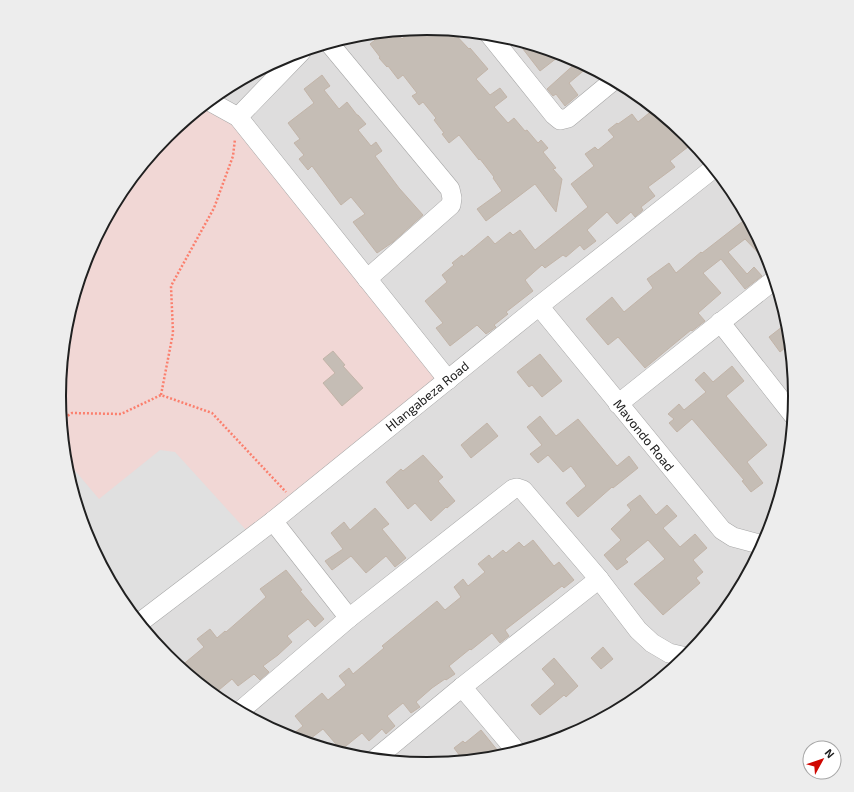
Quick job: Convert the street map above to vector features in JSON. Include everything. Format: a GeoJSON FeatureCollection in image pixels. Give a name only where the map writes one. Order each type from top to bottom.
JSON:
{"type":"FeatureCollection","features":[{"type":"Feature","properties":{"kind":"street"},"geometry":{"type":"LineString","coordinates":[[495,42],[554,115],[560,120],[568,118],[609,84]]}},
{"type":"Feature","properties":{"kind":"street"},"geometry":{"type":"LineString","coordinates":[[333,47],[450,189],[452,198],[450,205],[367,279]]}},
{"type":"Feature","properties":{"kind":"street"},"geometry":{"type":"LineString","coordinates":[[238,117],[293,61]]}},
{"type":"Feature","properties":{"kind":"street"},"geometry":{"type":"LineString","coordinates":[[215,104],[238,117],[448,380]]}},
{"type":"Feature","properties":{"kind":"street","name":"Hlangabeza Road"},"geometry":{"type":"LineString","coordinates":[[144,620],[296,503],[539,306],[709,172]]}},
{"type":"Feature","properties":{"kind":"street"},"geometry":{"type":"LineString","coordinates":[[618,404],[770,283]]}},
{"type":"Feature","properties":{"kind":"street","name":"Mavondo Road"},"geometry":{"type":"LineString","coordinates":[[539,306],[722,530],[733,537],[757,543]]}},
{"type":"Feature","properties":{"kind":"street"},"geometry":{"type":"LineString","coordinates":[[720,322],[788,408]]}},
{"type":"Feature","properties":{"kind":"street"},"geometry":{"type":"LineString","coordinates":[[244,708],[349,618],[513,489],[517,488],[523,490],[599,579],[638,630],[652,643],[669,653],[678,655]]}},
{"type":"Feature","properties":{"kind":"street"},"geometry":{"type":"LineString","coordinates":[[273,521],[349,618]]}},
{"type":"Feature","properties":{"kind":"street"},"geometry":{"type":"LineString","coordinates":[[381,754],[462,687],[599,579]]}},
{"type":"Feature","properties":{"kind":"street"},"geometry":{"type":"LineString","coordinates":[[462,687],[512,747]]}},
{"type":"Feature","properties":{"kind":"path"},"geometry":{"type":"LineString","coordinates":[[161,395],[173,333],[171,286],[214,208],[233,156],[238,117]]}},
{"type":"Feature","properties":{"kind":"path"},"geometry":{"type":"LineString","coordinates":[[67,416],[72,413],[121,414],[161,395],[212,413],[296,503]]}},
{"type":"Feature","properties":{"kind":"shaded area"},"geometry":{"type":"Polygon","coordinates":[[[427,35],[474,38],[520,47],[543,54],[565,62],[608,83],[647,110],[665,125],[698,158],[713,176],[727,195],[751,236],[761,258],[776,303],[785,349],[788,396],[785,443],[776,489],[769,512],[761,534],[740,577],[713,616],[698,634],[665,667],[647,682],[628,696],[587,720],[565,730],[520,745],[474,754],[451,756],[427,757],[380,754],[334,745],[311,738],[289,730],[246,709],[207,682],[189,667],[156,634],[141,616],[127,597],[103,556],[93,534],[78,489],[69,443],[67,420],[66,396],[69,349],[78,303],[85,280],[93,258],[114,215],[141,176],[156,158],[189,125],[207,110],[226,96],[267,72],[289,62],[334,47],[380,38],[403,36],[427,35]]]}},
{"type":"Feature","properties":{"kind":"shaded area"},"geometry":{"type":"Polygon","coordinates":[[[210,108],[234,121],[440,378],[141,615],[127,597],[103,556],[93,534],[78,489],[69,443],[67,420],[66,396],[69,349],[78,303],[85,280],[93,258],[114,215],[141,176],[156,158],[189,125],[207,110],[210,108]]]}},
{"type":"Feature","properties":{"kind":"shaded area"},"geometry":{"type":"Polygon","coordinates":[[[160,450],[175,452],[246,530],[138,613],[114,576],[93,534],[78,489],[74,469],[99,499],[160,450]]]}},
{"type":"Feature","properties":{"kind":"building"},"geometry":{"type":"Polygon","coordinates":[[[400,36],[402,39],[406,36],[457,37],[469,49],[470,48],[488,69],[476,79],[490,95],[500,88],[507,97],[494,107],[508,123],[514,118],[538,143],[541,140],[548,148],[543,152],[556,168],[553,169],[562,179],[556,212],[535,184],[486,221],[477,209],[502,191],[493,178],[494,177],[459,135],[449,143],[442,134],[444,133],[434,120],[436,118],[423,102],[419,105],[412,96],[417,93],[403,75],[398,79],[388,66],[387,67],[379,58],[380,57],[370,44],[380,38],[400,36]]]}},
{"type":"Feature","properties":{"kind":"building"},"geometry":{"type":"Polygon","coordinates":[[[522,48],[556,59],[540,71],[522,48]]]}},
{"type":"Feature","properties":{"kind":"building"},"geometry":{"type":"Polygon","coordinates":[[[573,66],[584,71],[569,83],[578,95],[565,106],[556,94],[553,96],[547,89],[573,66]]]}},
{"type":"Feature","properties":{"kind":"building"},"geometry":{"type":"Polygon","coordinates":[[[322,75],[330,86],[324,90],[339,109],[347,102],[366,124],[358,130],[371,146],[376,142],[382,151],[375,156],[399,188],[423,215],[393,242],[377,253],[353,222],[365,214],[351,197],[341,205],[312,166],[308,170],[299,159],[304,155],[294,143],[300,139],[288,123],[314,103],[304,89],[322,75]]]}},
{"type":"Feature","properties":{"kind":"building"},"geometry":{"type":"Polygon","coordinates":[[[650,112],[688,147],[670,161],[675,167],[648,187],[655,196],[641,207],[643,210],[635,217],[631,212],[617,224],[607,212],[587,230],[596,241],[584,250],[580,245],[566,257],[563,255],[545,268],[542,265],[525,280],[533,291],[506,312],[508,314],[494,325],[496,327],[486,334],[477,325],[450,346],[436,328],[443,323],[425,301],[447,282],[442,275],[454,265],[452,263],[462,255],[463,257],[488,236],[495,244],[510,232],[513,235],[520,230],[535,250],[588,207],[571,184],[594,166],[585,154],[595,147],[598,150],[614,137],[608,130],[617,123],[618,124],[632,114],[638,122],[650,112]]]}},
{"type":"Feature","properties":{"kind":"building"},"geometry":{"type":"Polygon","coordinates":[[[743,221],[759,254],[745,239],[728,252],[747,274],[754,267],[762,276],[745,289],[721,259],[703,273],[721,293],[698,313],[705,321],[692,331],[691,330],[645,368],[618,337],[608,345],[586,319],[612,297],[624,312],[653,288],[647,279],[669,263],[676,273],[701,252],[702,253],[743,221]]]}},
{"type":"Feature","properties":{"kind":"building"},"geometry":{"type":"Polygon","coordinates":[[[781,327],[785,348],[780,352],[769,337],[781,327]]]}},
{"type":"Feature","properties":{"kind":"building"},"geometry":{"type":"Polygon","coordinates":[[[333,351],[345,365],[343,366],[363,388],[342,406],[323,383],[335,373],[323,359],[333,351]]]}},
{"type":"Feature","properties":{"kind":"building"},"geometry":{"type":"Polygon","coordinates":[[[540,354],[562,381],[542,397],[532,385],[529,387],[517,372],[540,354]]]}},
{"type":"Feature","properties":{"kind":"building"},"geometry":{"type":"Polygon","coordinates":[[[732,366],[744,381],[726,396],[767,445],[747,462],[763,483],[751,492],[742,481],[744,480],[692,419],[677,432],[669,423],[674,419],[668,414],[679,404],[684,410],[706,392],[695,380],[704,372],[713,382],[732,366]]]}},
{"type":"Feature","properties":{"kind":"building"},"geometry":{"type":"Polygon","coordinates":[[[540,416],[556,436],[578,419],[617,466],[629,456],[638,468],[613,488],[612,487],[578,517],[566,503],[586,486],[571,466],[563,472],[548,455],[538,463],[530,454],[542,445],[527,427],[540,416]]]}},
{"type":"Feature","properties":{"kind":"building"},"geometry":{"type":"Polygon","coordinates":[[[487,423],[498,436],[471,458],[461,445],[487,423]]]}},
{"type":"Feature","properties":{"kind":"building"},"geometry":{"type":"Polygon","coordinates":[[[423,455],[443,477],[438,481],[455,501],[431,521],[415,503],[408,509],[386,482],[401,469],[403,471],[423,455]]]}},
{"type":"Feature","properties":{"kind":"building"},"geometry":{"type":"Polygon","coordinates":[[[640,495],[656,515],[667,505],[677,516],[663,528],[680,547],[695,534],[707,548],[693,560],[703,572],[696,578],[700,583],[663,615],[634,584],[665,559],[648,540],[625,559],[628,562],[617,570],[604,555],[621,540],[611,529],[631,510],[627,505],[640,495]]]}},
{"type":"Feature","properties":{"kind":"building"},"geometry":{"type":"Polygon","coordinates":[[[375,508],[389,524],[382,529],[406,558],[395,567],[386,556],[366,573],[351,556],[332,570],[325,561],[343,549],[331,533],[344,522],[350,530],[375,508]]]}},
{"type":"Feature","properties":{"kind":"building"},"geometry":{"type":"Polygon","coordinates":[[[533,540],[554,566],[559,562],[574,580],[564,588],[562,586],[505,630],[509,636],[500,643],[492,633],[449,666],[455,674],[432,688],[416,702],[420,707],[411,713],[403,703],[387,716],[395,726],[386,734],[382,729],[369,741],[362,733],[344,747],[337,746],[323,729],[311,738],[295,732],[303,726],[295,716],[322,693],[328,700],[346,685],[339,676],[349,668],[353,674],[384,648],[382,646],[437,601],[445,610],[461,597],[454,587],[463,579],[468,586],[485,572],[478,564],[489,555],[492,559],[503,550],[506,553],[519,542],[524,547],[533,540]]]}},
{"type":"Feature","properties":{"kind":"building"},"geometry":{"type":"Polygon","coordinates":[[[286,570],[302,590],[300,591],[324,619],[315,627],[308,619],[287,636],[292,642],[263,666],[269,672],[260,680],[254,674],[238,686],[232,679],[218,690],[185,663],[204,647],[197,639],[210,629],[217,638],[266,597],[260,589],[286,570]]]}},
{"type":"Feature","properties":{"kind":"building"},"geometry":{"type":"Polygon","coordinates":[[[603,647],[613,659],[601,669],[591,658],[603,647]]]}},
{"type":"Feature","properties":{"kind":"building"},"geometry":{"type":"Polygon","coordinates":[[[554,658],[578,686],[566,697],[564,695],[540,715],[531,705],[555,684],[542,669],[554,658]]]}},
{"type":"Feature","properties":{"kind":"building"},"geometry":{"type":"Polygon","coordinates":[[[481,730],[497,750],[459,755],[454,748],[463,741],[465,743],[481,730]]]}}]}
